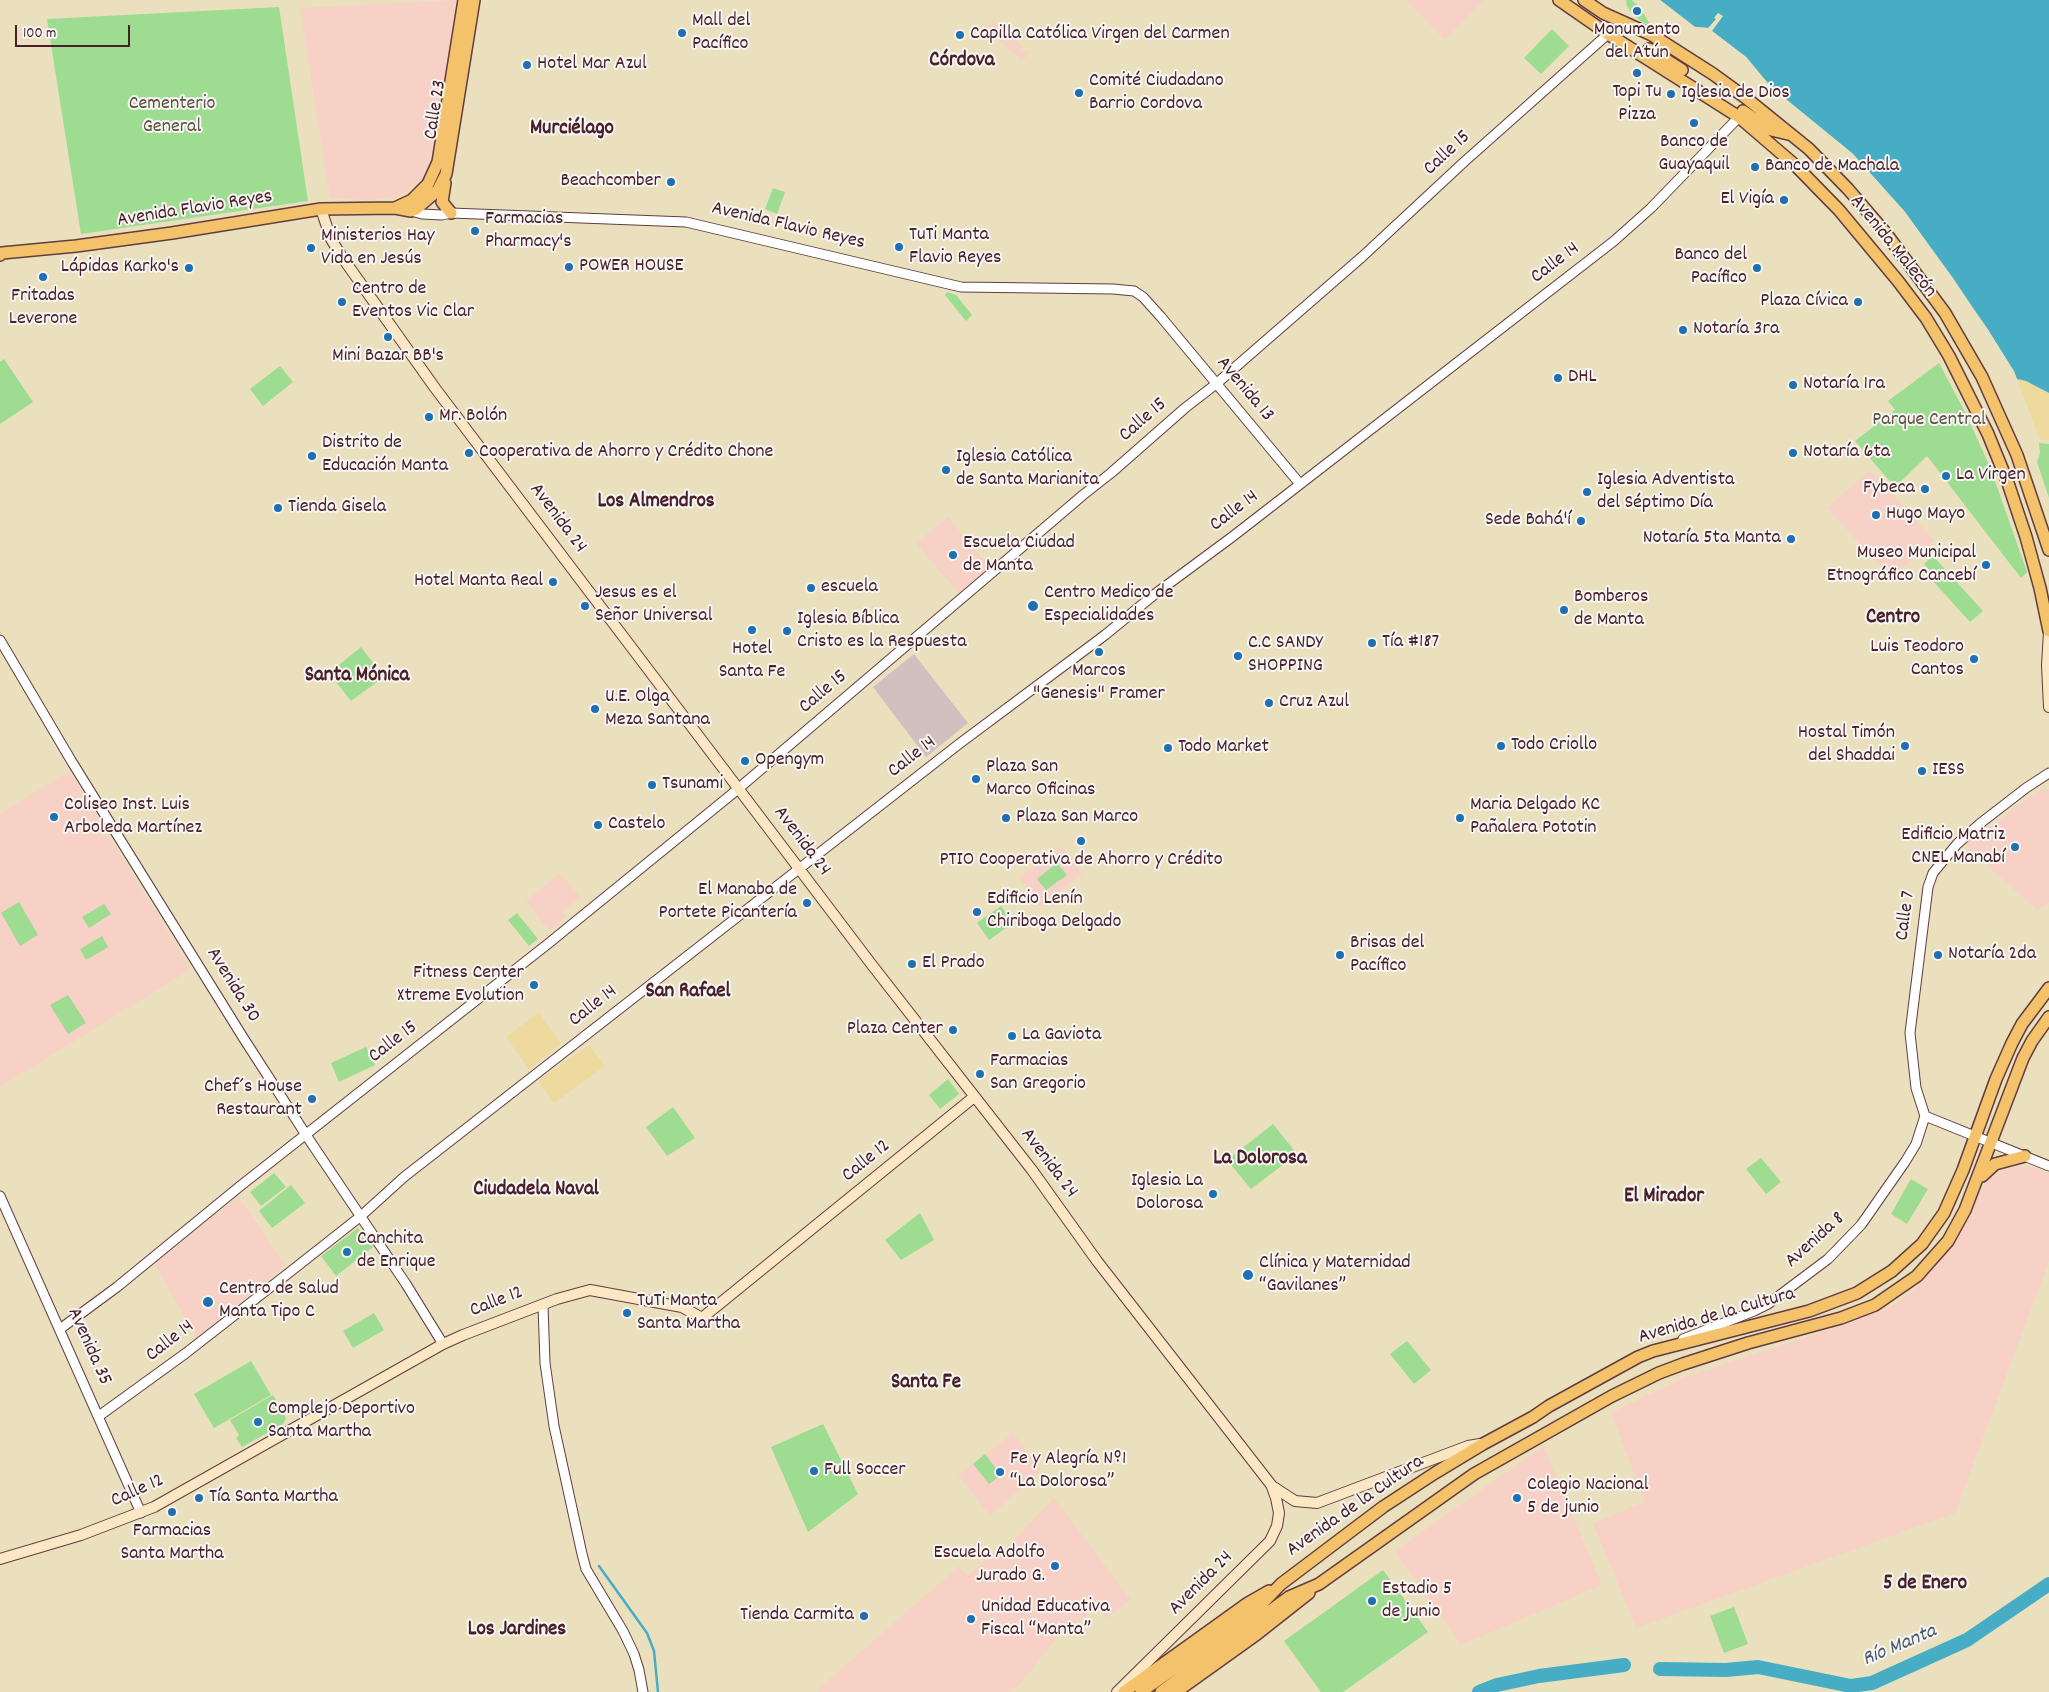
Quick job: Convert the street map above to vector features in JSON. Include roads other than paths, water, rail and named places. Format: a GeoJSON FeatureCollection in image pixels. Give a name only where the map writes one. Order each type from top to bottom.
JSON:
{"type":"FeatureCollection","features":[{"type":"Feature","properties":{"kind":"main road","name":"Calle 23"},"geometry":{"type":"LineString","coordinates":[[417,195],[428,184],[438,162],[464,0]]}},
{"type":"Feature","properties":{"kind":"main road","name":"Calle 23"},"geometry":{"type":"LineString","coordinates":[[411,211],[433,196],[446,174],[474,0]]}},
{"type":"Feature","properties":{"kind":"main road","name":"Avenida Malecón"},"geometry":{"type":"LineString","coordinates":[[1558,0],[1608,34],[1739,116],[1796,166],[1839,210],[1926,318],[1945,348],[1970,396],[2008,483],[2029,546],[2049,632],[2047,665],[2049,707]]}},
{"type":"Feature","properties":{"kind":"main road","name":"Avenida Malecón"},"geometry":{"type":"LineString","coordinates":[[1584,0],[1603,13],[1652,35],[1713,74],[1792,135],[1848,189],[1885,232],[1945,313],[1982,377],[2009,434],[2049,550]]}},
{"type":"Feature","properties":{"kind":"main road"},"geometry":{"type":"LineString","coordinates":[[1608,34],[1614,31],[1630,39],[1664,59],[1771,130],[1792,135]]}},
{"type":"Feature","properties":{"kind":"main road"},"geometry":{"type":"LineString","coordinates":[[446,174],[442,202],[451,213]]}},
{"type":"Feature","properties":{"kind":"main road","name":"Avenida Flavio Reyes"},"geometry":{"type":"LineString","coordinates":[[395,208],[417,195]]}},
{"type":"Feature","properties":{"kind":"main road","name":"Avenida Flavio Reyes"},"geometry":{"type":"LineString","coordinates":[[1,254],[172,233],[321,209],[395,208],[411,211]]}},
{"type":"Feature","properties":{"kind":"main road","name":"Avenida 24"},"geometry":{"type":"LineString","coordinates":[[321,209],[331,239],[342,257],[435,388],[738,789],[1032,1170],[1097,1261],[1272,1486],[1295,1501],[1317,1503],[1468,1446],[1483,1444]]}},
{"type":"Feature","properties":{"kind":"main road","name":"Avenida de la Cultura"},"geometry":{"type":"LineString","coordinates":[[1124,1692],[1248,1602],[1281,1584],[1384,1507],[1483,1444],[1638,1357],[1653,1351],[1809,1311],[1857,1293],[1892,1271],[1922,1244],[1944,1213],[1960,1178],[1996,1079],[2012,1043],[2022,1024],[2049,988]]}},
{"type":"Feature","properties":{"kind":"main road","name":"Avenida de la Cultura"},"geometry":{"type":"LineString","coordinates":[[1176,1692],[1283,1615],[1320,1584],[1439,1497],[1474,1474],[1544,1434],[1632,1385],[1658,1373],[1748,1343],[1841,1318],[1875,1304],[1910,1281],[1933,1260],[1948,1241],[1965,1210],[1979,1179],[2024,1058],[2032,1041],[2049,1017]]}},
{"type":"Feature","properties":{"kind":"main road","name":"Calle 12"},"geometry":{"type":"LineString","coordinates":[[0,1559],[81,1535],[141,1513],[302,1426],[443,1344],[543,1305],[590,1290],[682,1307],[702,1318],[974,1097]]}},
{"type":"Feature","properties":{"kind":"main road"},"geometry":{"type":"LineString","coordinates":[[1979,1179],[1995,1164],[2003,1160],[2025,1156]]}},
{"type":"Feature","properties":{"kind":"main road"},"geometry":{"type":"LineString","coordinates":[[1746,1326],[1753,1329],[1754,1334],[1752,1341],[1748,1343]]}},
{"type":"Feature","properties":{"kind":"main road","name":"Avenida 24"},"geometry":{"type":"LineString","coordinates":[[1117,1692],[1270,1541],[1277,1526],[1279,1513],[1272,1486]]}},
{"type":"Feature","properties":{"kind":"main road","name":"Avenida de la Cultura"},"geometry":{"type":"LineString","coordinates":[[1161,1692],[1258,1615],[1281,1584]]}},
{"type":"Feature","properties":{"kind":"main road","name":"Avenida de la Cultura"},"geometry":{"type":"LineString","coordinates":[[1141,1692],[1258,1615],[1289,1597],[1320,1584]]}},
{"type":"Feature","properties":{"kind":"street","name":"Calle 15"},"geometry":{"type":"LineString","coordinates":[[60,1329],[117,1287],[549,943],[738,789],[1185,408],[1216,384],[1363,256],[1464,162],[1608,34]]}},
{"type":"Feature","properties":{"kind":"street","name":"Calle 14"},"geometry":{"type":"LineString","coordinates":[[100,1416],[186,1353],[361,1216],[404,1177],[799,868],[981,727],[1068,664],[1163,588],[1614,242],[1652,208],[1739,116]]}},
{"type":"Feature","properties":{"kind":"street","name":"Avenida Flavio Reyes"},"geometry":{"type":"LineString","coordinates":[[411,211],[433,215],[451,213],[686,222],[961,287],[1128,290],[1143,297],[1161,317]]}},
{"type":"Feature","properties":{"kind":"street","name":"Avenida 13"},"geometry":{"type":"LineString","coordinates":[[1161,317],[1300,484]]}},
{"type":"Feature","properties":{"kind":"street","name":"Avenida 30"},"geometry":{"type":"LineString","coordinates":[[0,640],[72,762],[244,1039],[406,1284],[443,1344]]}},
{"type":"Feature","properties":{"kind":"street","name":"Calle 7"},"geometry":{"type":"LineString","coordinates":[[1926,1116],[1916,1088],[1910,1033],[1928,887],[1933,873],[1957,844],[1982,822],[2049,773]]}},
{"type":"Feature","properties":{"kind":"street"},"geometry":{"type":"LineString","coordinates":[[1926,1116],[2049,1166]]}},
{"type":"Feature","properties":{"kind":"street","name":"Avenida 8"},"geometry":{"type":"LineString","coordinates":[[1653,1351],[1768,1304],[1828,1259],[1861,1225],[1905,1162],[1919,1136],[1926,1116]]}},
{"type":"Feature","properties":{"kind":"street","name":"Avenida 35"},"geometry":{"type":"LineString","coordinates":[[0,1196],[100,1416],[120,1469],[141,1513]]}},
{"type":"Feature","properties":{"kind":"street"},"geometry":{"type":"LineString","coordinates":[[543,1305],[544,1363],[554,1426],[582,1554],[586,1569],[623,1631],[634,1654],[643,1692]]}},
{"type":"Feature","properties":{"kind":"water"},"geometry":{"type":"Polygon","coordinates":[[[1660,0],[2049,0],[2049,393],[2026,381],[2017,379],[1993,338],[1953,278],[1905,212],[1853,154],[1771,87],[1746,57],[1708,28],[1695,27],[1660,0]]]}},
{"type":"Feature","properties":{"kind":"waterway"},"geometry":{"type":"LineString","coordinates":[[599,1566],[647,1633],[654,1651],[658,1692]]}},
{"type":"Feature","properties":{"kind":"waterway","name":"Río Manta"},"geometry":{"type":"LineString","coordinates":[[1660,1669],[1726,1670],[1758,1667],[1851,1686],[1872,1683],[1967,1640],[2049,1584]]}},
{"type":"Feature","properties":{"kind":"waterway","name":"Río Manta"},"geometry":{"type":"LineString","coordinates":[[1479,1692],[1497,1685],[1539,1676],[1624,1665]]}},
{"type":"Feature","properties":{"kind":"place","name":"Monumento del Atún"},"geometry":{"type":"Point","coordinates":[1637,11]}},
{"type":"Feature","properties":{"kind":"place","name":"Mall del Pacífico"},"geometry":{"type":"Point","coordinates":[682,33]}},
{"type":"Feature","properties":{"kind":"place","name":"Capilla Católica Virgen del Carmen"},"geometry":{"type":"Point","coordinates":[960,35]}},
{"type":"Feature","properties":{"kind":"place","name":"Hotel Mar Azul"},"geometry":{"type":"Point","coordinates":[527,65]}},
{"type":"Feature","properties":{"kind":"place","name":"Topi Tu Pizza"},"geometry":{"type":"Point","coordinates":[1637,73]}},
{"type":"Feature","properties":{"kind":"place","name":"Comité Ciudadano Barrio Cordova"},"geometry":{"type":"Point","coordinates":[1079,93]}},
{"type":"Feature","properties":{"kind":"place","name":"Iglesia de Dios"},"geometry":{"type":"Point","coordinates":[1671,94]}},
{"type":"Feature","properties":{"kind":"place","name":"Banco de Guayaquil"},"geometry":{"type":"Point","coordinates":[1694,123]}},
{"type":"Feature","properties":{"kind":"place","name":"Banco de Machala"},"geometry":{"type":"Point","coordinates":[1755,167]}},
{"type":"Feature","properties":{"kind":"place","name":"Beachcomber"},"geometry":{"type":"Point","coordinates":[671,182]}},
{"type":"Feature","properties":{"kind":"place","name":"El Vigía"},"geometry":{"type":"Point","coordinates":[1784,200]}},
{"type":"Feature","properties":{"kind":"place","name":"Farmacias Pharmacy's"},"geometry":{"type":"Point","coordinates":[475,231]}},
{"type":"Feature","properties":{"kind":"place","name":"TuTi Manta Flavio Reyes"},"geometry":{"type":"Point","coordinates":[899,247]}},
{"type":"Feature","properties":{"kind":"place","name":"Ministerios Hay Vida en Jesús"},"geometry":{"type":"Point","coordinates":[311,248]}},
{"type":"Feature","properties":{"kind":"place","name":"POWER HOUSE"},"geometry":{"type":"Point","coordinates":[569,267]}},
{"type":"Feature","properties":{"kind":"place","name":"Lápidas Karko's"},"geometry":{"type":"Point","coordinates":[189,268]}},
{"type":"Feature","properties":{"kind":"place","name":"Banco del Pacífico"},"geometry":{"type":"Point","coordinates":[1757,268]}},
{"type":"Feature","properties":{"kind":"place","name":"Fritadas Leverone"},"geometry":{"type":"Point","coordinates":[43,277]}},
{"type":"Feature","properties":{"kind":"place","name":"Centro de Eventos Vic Clar"},"geometry":{"type":"Point","coordinates":[342,302]}},
{"type":"Feature","properties":{"kind":"place","name":"Plaza Cívica"},"geometry":{"type":"Point","coordinates":[1858,302]}},
{"type":"Feature","properties":{"kind":"place","name":"Notaría 3ra"},"geometry":{"type":"Point","coordinates":[1683,330]}},
{"type":"Feature","properties":{"kind":"place","name":"Mini Bazar BB's"},"geometry":{"type":"Point","coordinates":[388,337]}},
{"type":"Feature","properties":{"kind":"place","name":"DHL"},"geometry":{"type":"Point","coordinates":[1558,378]}},
{"type":"Feature","properties":{"kind":"place","name":"Notaría 1ra"},"geometry":{"type":"Point","coordinates":[1793,385]}},
{"type":"Feature","properties":{"kind":"place","name":"Mr. Bolón"},"geometry":{"type":"Point","coordinates":[429,417]}},
{"type":"Feature","properties":{"kind":"place","name":"Cooperativa de Ahorro y Crédito Chone"},"geometry":{"type":"Point","coordinates":[469,453]}},
{"type":"Feature","properties":{"kind":"place","name":"Notaría 6ta"},"geometry":{"type":"Point","coordinates":[1793,453]}},
{"type":"Feature","properties":{"kind":"place","name":"Distrito de Educación Manta"},"geometry":{"type":"Point","coordinates":[312,456]}},
{"type":"Feature","properties":{"kind":"place","name":"Iglesia Católica de Santa Marianita"},"geometry":{"type":"Point","coordinates":[946,470]}},
{"type":"Feature","properties":{"kind":"place","name":"La Virgen"},"geometry":{"type":"Point","coordinates":[1946,476]}},
{"type":"Feature","properties":{"kind":"place","name":"Fybeca"},"geometry":{"type":"Point","coordinates":[1925,489]}},
{"type":"Feature","properties":{"kind":"place","name":"Iglesia Adventista del Séptimo Día"},"geometry":{"type":"Point","coordinates":[1587,492]}},
{"type":"Feature","properties":{"kind":"place","name":"Tienda Gisela"},"geometry":{"type":"Point","coordinates":[278,508]}},
{"type":"Feature","properties":{"kind":"place","name":"Hugo Mayo"},"geometry":{"type":"Point","coordinates":[1876,515]}},
{"type":"Feature","properties":{"kind":"place","name":"Sede Bahá'í"},"geometry":{"type":"Point","coordinates":[1581,521]}},
{"type":"Feature","properties":{"kind":"place","name":"Notaría 5ta Manta"},"geometry":{"type":"Point","coordinates":[1791,539]}},
{"type":"Feature","properties":{"kind":"place","name":"Escuela Ciudad de Manta"},"geometry":{"type":"Point","coordinates":[953,555]}},
{"type":"Feature","properties":{"kind":"place","name":"Museo Municipal Etnográfico Cancebí"},"geometry":{"type":"Point","coordinates":[1986,565]}},
{"type":"Feature","properties":{"kind":"place","name":"Hotel Manta Real"},"geometry":{"type":"Point","coordinates":[553,582]}},
{"type":"Feature","properties":{"kind":"place","name":"escuela"},"geometry":{"type":"Point","coordinates":[811,588]}},
{"type":"Feature","properties":{"kind":"place","name":"Jesus es el Señor Universal"},"geometry":{"type":"Point","coordinates":[585,606]}},
{"type":"Feature","properties":{"kind":"place","name":"Centro Medico de Especialidades"},"geometry":{"type":"Point","coordinates":[1033,606]}},
{"type":"Feature","properties":{"kind":"place","name":"Bomberos de Manta"},"geometry":{"type":"Point","coordinates":[1564,610]}},
{"type":"Feature","properties":{"kind":"place","name":"Hotel Santa Fe"},"geometry":{"type":"Point","coordinates":[752,630]}},
{"type":"Feature","properties":{"kind":"place","name":"Iglesia Bíblica Cristo es la Respuesta"},"geometry":{"type":"Point","coordinates":[787,631]}},
{"type":"Feature","properties":{"kind":"place","name":"Tía #187"},"geometry":{"type":"Point","coordinates":[1372,643]}},
{"type":"Feature","properties":{"kind":"place","name":"Marcos \"Genesis\" Framer"},"geometry":{"type":"Point","coordinates":[1099,652]}},
{"type":"Feature","properties":{"kind":"place","name":"C.C SANDY SHOPPING"},"geometry":{"type":"Point","coordinates":[1238,656]}},
{"type":"Feature","properties":{"kind":"place","name":"Luis Teodoro Cantos"},"geometry":{"type":"Point","coordinates":[1974,659]}},
{"type":"Feature","properties":{"kind":"place","name":"Cruz Azul"},"geometry":{"type":"Point","coordinates":[1269,703]}},
{"type":"Feature","properties":{"kind":"place","name":"U.E. Olga Meza Santana"},"geometry":{"type":"Point","coordinates":[595,709]}},
{"type":"Feature","properties":{"kind":"place","name":"Todo Criollo"},"geometry":{"type":"Point","coordinates":[1501,746]}},
{"type":"Feature","properties":{"kind":"place","name":"Hostal Timón del Shaddai"},"geometry":{"type":"Point","coordinates":[1905,746]}},
{"type":"Feature","properties":{"kind":"place","name":"Todo Market"},"geometry":{"type":"Point","coordinates":[1168,748]}},
{"type":"Feature","properties":{"kind":"place","name":"Opengym"},"geometry":{"type":"Point","coordinates":[745,761]}},
{"type":"Feature","properties":{"kind":"place","name":"IESS"},"geometry":{"type":"Point","coordinates":[1922,771]}},
{"type":"Feature","properties":{"kind":"place","name":"Plaza San Marco Oficinas"},"geometry":{"type":"Point","coordinates":[976,779]}},
{"type":"Feature","properties":{"kind":"place","name":"Tsunami"},"geometry":{"type":"Point","coordinates":[652,785]}},
{"type":"Feature","properties":{"kind":"place","name":"Coliseo Inst. Luis Arboleda Martínez"},"geometry":{"type":"Point","coordinates":[54,817]}},
{"type":"Feature","properties":{"kind":"place","name":"Plaza San Marco"},"geometry":{"type":"Point","coordinates":[1006,818]}},
{"type":"Feature","properties":{"kind":"place","name":"Maria Delgado KC Pañalera Pototin"},"geometry":{"type":"Point","coordinates":[1460,818]}},
{"type":"Feature","properties":{"kind":"place","name":"Castelo"},"geometry":{"type":"Point","coordinates":[598,825]}},
{"type":"Feature","properties":{"kind":"place","name":"PTIO Cooperativa de Ahorro y Crédito"},"geometry":{"type":"Point","coordinates":[1081,841]}},
{"type":"Feature","properties":{"kind":"place","name":"Edificio Matriz CNEL Manabí"},"geometry":{"type":"Point","coordinates":[2015,847]}},
{"type":"Feature","properties":{"kind":"place","name":"El Manaba de Portete Picantería"},"geometry":{"type":"Point","coordinates":[807,903]}},
{"type":"Feature","properties":{"kind":"place","name":"Edificio Lenín Chiriboga Delgado"},"geometry":{"type":"Point","coordinates":[977,912]}},
{"type":"Feature","properties":{"kind":"place","name":"Brisas del Pacífico"},"geometry":{"type":"Point","coordinates":[1340,955]}},
{"type":"Feature","properties":{"kind":"place","name":"Notaría 2da"},"geometry":{"type":"Point","coordinates":[1938,955]}},
{"type":"Feature","properties":{"kind":"place","name":"El Prado"},"geometry":{"type":"Point","coordinates":[912,964]}},
{"type":"Feature","properties":{"kind":"place","name":"Fitness Center Xtreme Evolution"},"geometry":{"type":"Point","coordinates":[534,985]}},
{"type":"Feature","properties":{"kind":"place","name":"Plaza Center"},"geometry":{"type":"Point","coordinates":[953,1030]}},
{"type":"Feature","properties":{"kind":"place","name":"La Gaviota"},"geometry":{"type":"Point","coordinates":[1012,1036]}},
{"type":"Feature","properties":{"kind":"place","name":"Farmacias San Gregorio"},"geometry":{"type":"Point","coordinates":[980,1074]}},
{"type":"Feature","properties":{"kind":"place","name":"Chef´s House Restaurant"},"geometry":{"type":"Point","coordinates":[312,1099]}},
{"type":"Feature","properties":{"kind":"place","name":"Iglesia La Dolorosa"},"geometry":{"type":"Point","coordinates":[1213,1194]}},
{"type":"Feature","properties":{"kind":"place","name":"Canchita de Enrique"},"geometry":{"type":"Point","coordinates":[347,1252]}},
{"type":"Feature","properties":{"kind":"place","name":"Clínica y Maternidad “Gavilanes”"},"geometry":{"type":"Point","coordinates":[1248,1275]}},
{"type":"Feature","properties":{"kind":"place","name":"Centro de Salud Manta Tipo C"},"geometry":{"type":"Point","coordinates":[208,1302]}},
{"type":"Feature","properties":{"kind":"place","name":"TuTi Manta Santa Martha"},"geometry":{"type":"Point","coordinates":[627,1313]}},
{"type":"Feature","properties":{"kind":"place","name":"Complejo Deportivo Santa Martha"},"geometry":{"type":"Point","coordinates":[258,1422]}},
{"type":"Feature","properties":{"kind":"place","name":"Full Soccer"},"geometry":{"type":"Point","coordinates":[814,1471]}},
{"type":"Feature","properties":{"kind":"place","name":"Fe y Alegría Nº1 “La Dolorosa”"},"geometry":{"type":"Point","coordinates":[1000,1472]}},
{"type":"Feature","properties":{"kind":"place","name":"Tía Santa Martha"},"geometry":{"type":"Point","coordinates":[199,1498]}},
{"type":"Feature","properties":{"kind":"place","name":"Colegio Nacional 5 de junio"},"geometry":{"type":"Point","coordinates":[1517,1498]}},
{"type":"Feature","properties":{"kind":"place","name":"Farmacias Santa Martha"},"geometry":{"type":"Point","coordinates":[172,1512]}},
{"type":"Feature","properties":{"kind":"place","name":"Escuela Adolfo Jurado G."},"geometry":{"type":"Point","coordinates":[1055,1566]}},
{"type":"Feature","properties":{"kind":"place","name":"Estadio 5 de junio"},"geometry":{"type":"Point","coordinates":[1372,1601]}},
{"type":"Feature","properties":{"kind":"place","name":"Tienda Carmita"},"geometry":{"type":"Point","coordinates":[864,1616]}},
{"type":"Feature","properties":{"kind":"place","name":"Unidad Educativa Fiscal “Manta”"},"geometry":{"type":"Point","coordinates":[971,1619]}},
{"type":"Feature","properties":{"kind":"district","name":"Córdova"},"geometry":{"type":"Point","coordinates":[962,62]}},
{"type":"Feature","properties":{"kind":"district","name":"Murciélago"},"geometry":{"type":"Point","coordinates":[572,130]}},
{"type":"Feature","properties":{"kind":"district","name":"Los Almendros"},"geometry":{"type":"Point","coordinates":[656,503]}},
{"type":"Feature","properties":{"kind":"district","name":"Centro"},"geometry":{"type":"Point","coordinates":[1893,619]}},
{"type":"Feature","properties":{"kind":"district","name":"Santa Mónica"},"geometry":{"type":"Point","coordinates":[357,677]}},
{"type":"Feature","properties":{"kind":"district","name":"San Rafael"},"geometry":{"type":"Point","coordinates":[688,993]}},
{"type":"Feature","properties":{"kind":"district","name":"La Dolorosa"},"geometry":{"type":"Point","coordinates":[1260,1160]}},
{"type":"Feature","properties":{"kind":"district","name":"Ciudadela Naval"},"geometry":{"type":"Point","coordinates":[536,1191]}},
{"type":"Feature","properties":{"kind":"district","name":"El Mirador"},"geometry":{"type":"Point","coordinates":[1664,1198]}},
{"type":"Feature","properties":{"kind":"district","name":"Santa Fe"},"geometry":{"type":"Point","coordinates":[926,1384]}},
{"type":"Feature","properties":{"kind":"district","name":"5 de Enero"},"geometry":{"type":"Point","coordinates":[1925,1585]}},
{"type":"Feature","properties":{"kind":"district","name":"Los Jardines"},"geometry":{"type":"Point","coordinates":[517,1631]}},
{"type":"Feature","properties":{"kind":"park label","name":"Cementerio General"},"geometry":{"type":"Point","coordinates":[172,116]}},
{"type":"Feature","properties":{"kind":"park label","name":"Parque Central"},"geometry":{"type":"Point","coordinates":[1929,421]}}]}
